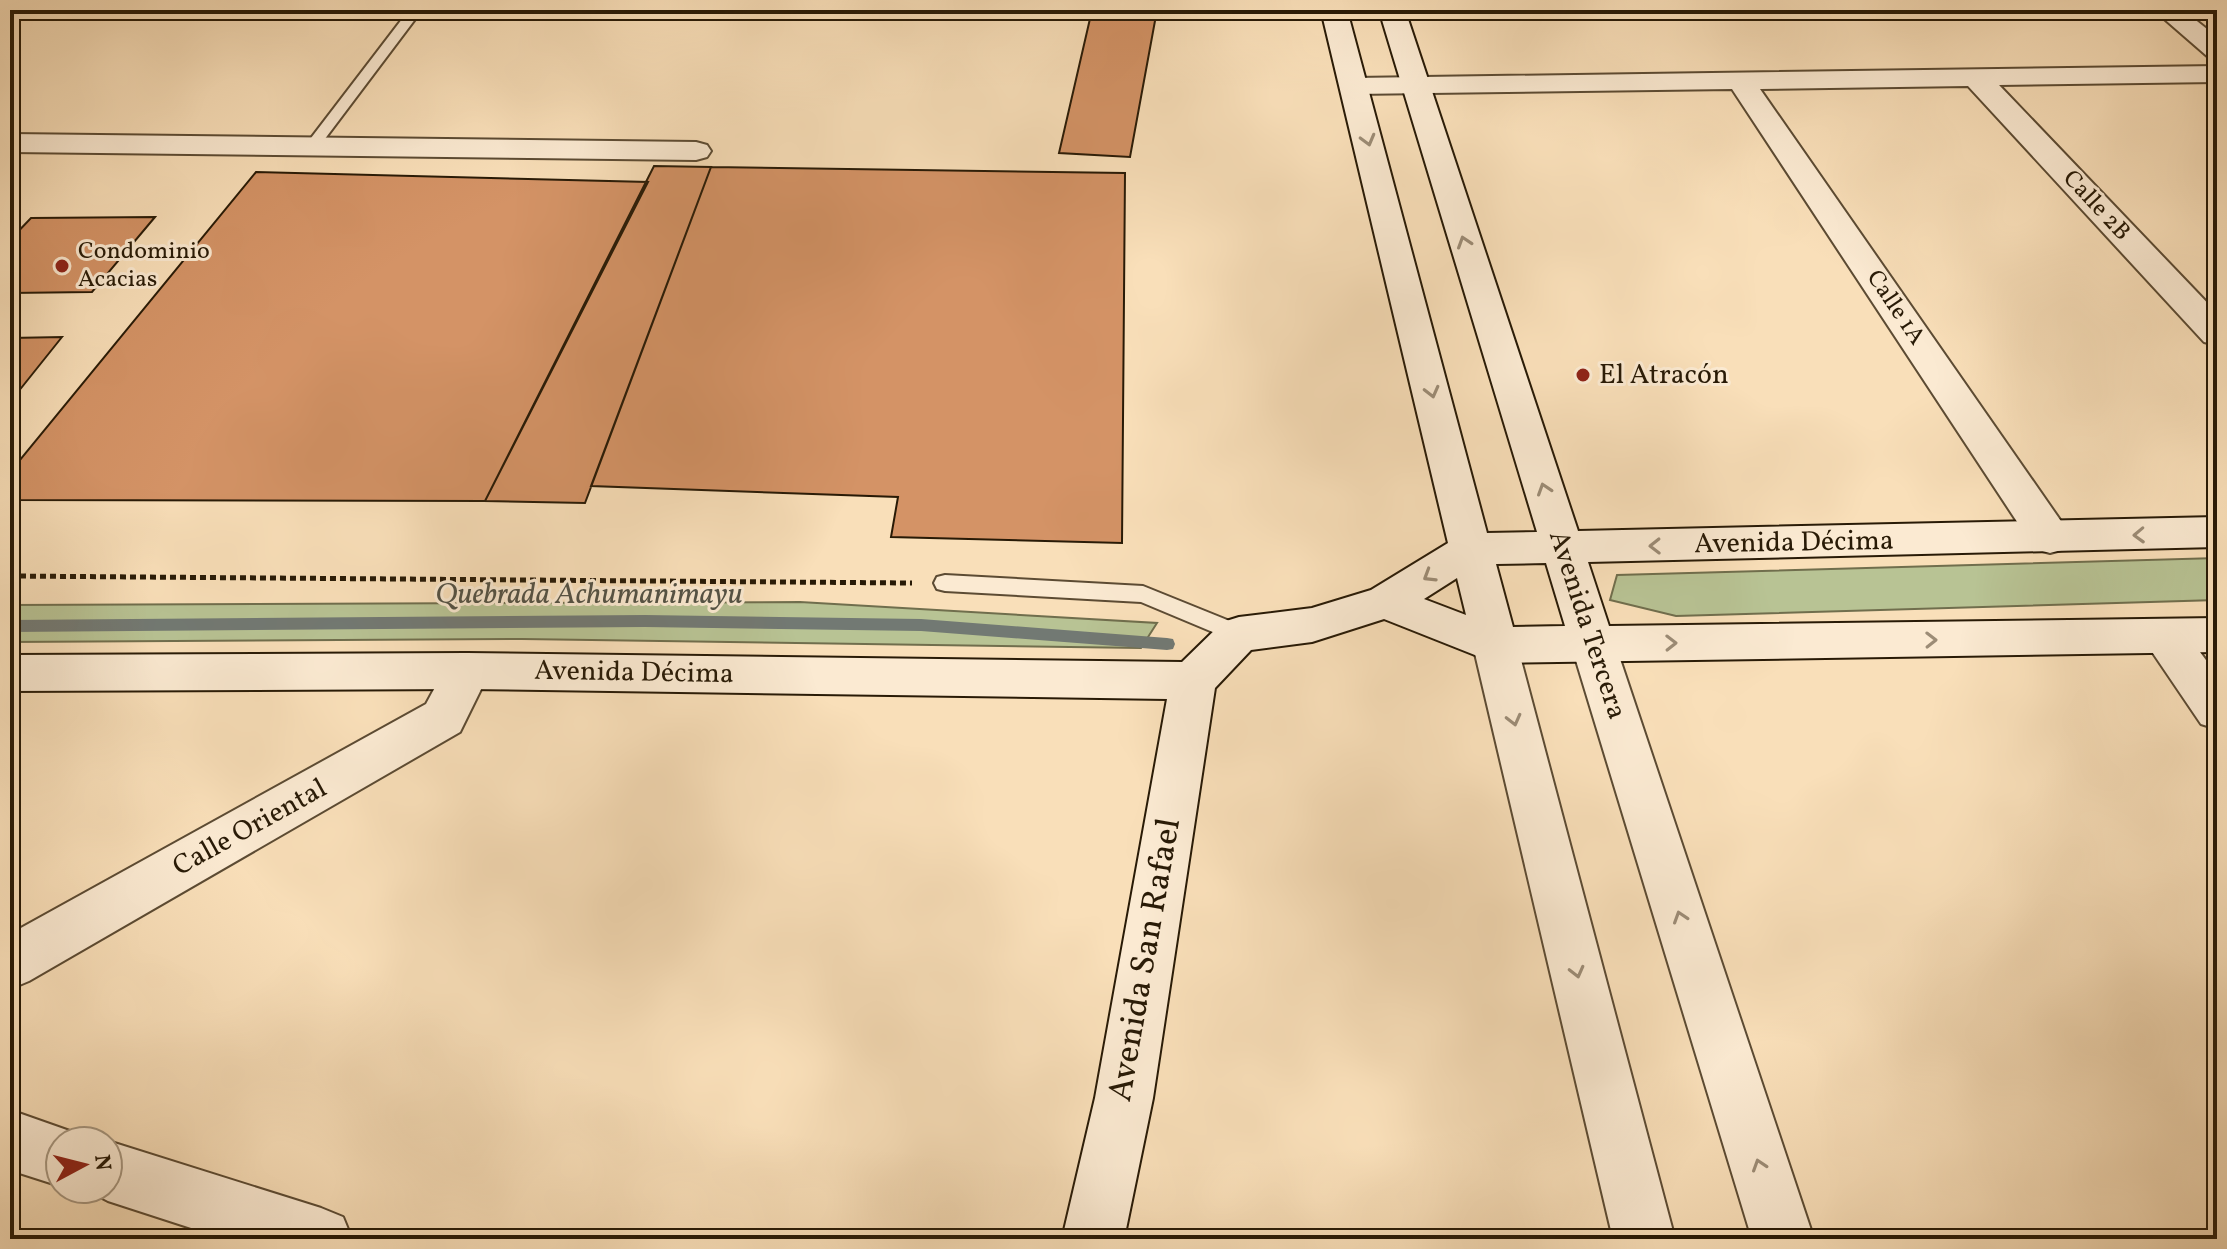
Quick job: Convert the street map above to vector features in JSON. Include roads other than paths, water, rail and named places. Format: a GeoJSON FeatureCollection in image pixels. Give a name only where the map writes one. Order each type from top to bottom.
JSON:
{"type":"FeatureCollection","features":[{"type":"Feature","properties":{"kind":"street"},"geometry":{"type":"LineString","coordinates":[[1334,10],[1644,1239]]}},
{"type":"Feature","properties":{"kind":"street","name":"Avenida Tercera"},"geometry":{"type":"LineString","coordinates":[[1392,10],[1783,1239]]}},
{"type":"Feature","properties":{"kind":"street"},"geometry":{"type":"LineString","coordinates":[[2167,10],[2217,50]]}},
{"type":"Feature","properties":{"kind":"street"},"geometry":{"type":"LineString","coordinates":[[1354,86],[2217,74]]}},
{"type":"Feature","properties":{"kind":"street","name":"Calle 2B"},"geometry":{"type":"LineString","coordinates":[[1975,77],[2217,334]]}},
{"type":"Feature","properties":{"kind":"street","name":"Calle 1A"},"geometry":{"type":"LineString","coordinates":[[1739,79],[2050,538]]}},
{"type":"Feature","properties":{"kind":"street"},"geometry":{"type":"LineString","coordinates":[[10,143],[696,151]]}},
{"type":"Feature","properties":{"kind":"street","name":"Avenida Décima"},"geometry":{"type":"LineString","coordinates":[[1471,549],[2217,532]]}},
{"type":"Feature","properties":{"kind":"street"},"geometry":{"type":"LineString","coordinates":[[1193,681],[1239,634],[1312,625],[1386,602],[1471,549]]}},
{"type":"Feature","properties":{"kind":"street"},"geometry":{"type":"LineString","coordinates":[[1386,602],[1495,645],[2217,635]]}},
{"type":"Feature","properties":{"kind":"street"},"geometry":{"type":"LineString","coordinates":[[2164,637],[2217,710]]}},
{"type":"Feature","properties":{"kind":"street","name":"Avenida Décima"},"geometry":{"type":"LineString","coordinates":[[10,673],[467,671],[1193,681]]}},
{"type":"Feature","properties":{"kind":"street","name":"Calle Oriental"},"geometry":{"type":"LineString","coordinates":[[10,963],[443,718],[467,671]]}},
{"type":"Feature","properties":{"kind":"street","name":"Avenida San Rafael"},"geometry":{"type":"LineString","coordinates":[[1093,1239],[1124,1098],[1193,681]]}},
{"type":"Feature","properties":{"kind":"street"},"geometry":{"type":"LineString","coordinates":[[10,1140],[44,1151]]}},
{"type":"Feature","properties":{"kind":"street"},"geometry":{"type":"LineString","coordinates":[[124,1176],[321,1239]]}},
{"type":"Feature","properties":{"kind":"lane"},"geometry":{"type":"LineString","coordinates":[[313,145],[416,10]]}},
{"type":"Feature","properties":{"kind":"lane"},"geometry":{"type":"LineString","coordinates":[[945,583],[1143,594],[1239,634]]}},
{"type":"Feature","properties":{"kind":"waterway","name":"Quebrada Achumanimayu"},"geometry":{"type":"LineString","coordinates":[[10,626],[645,621],[921,625],[1167,644]]}},
{"type":"Feature","properties":{"kind":"place","name":"Condominio Acacias"},"geometry":{"type":"Point","coordinates":[62,266]}},
{"type":"Feature","properties":{"kind":"place","name":"El Atracón"},"geometry":{"type":"Point","coordinates":[1583,375]}}]}
